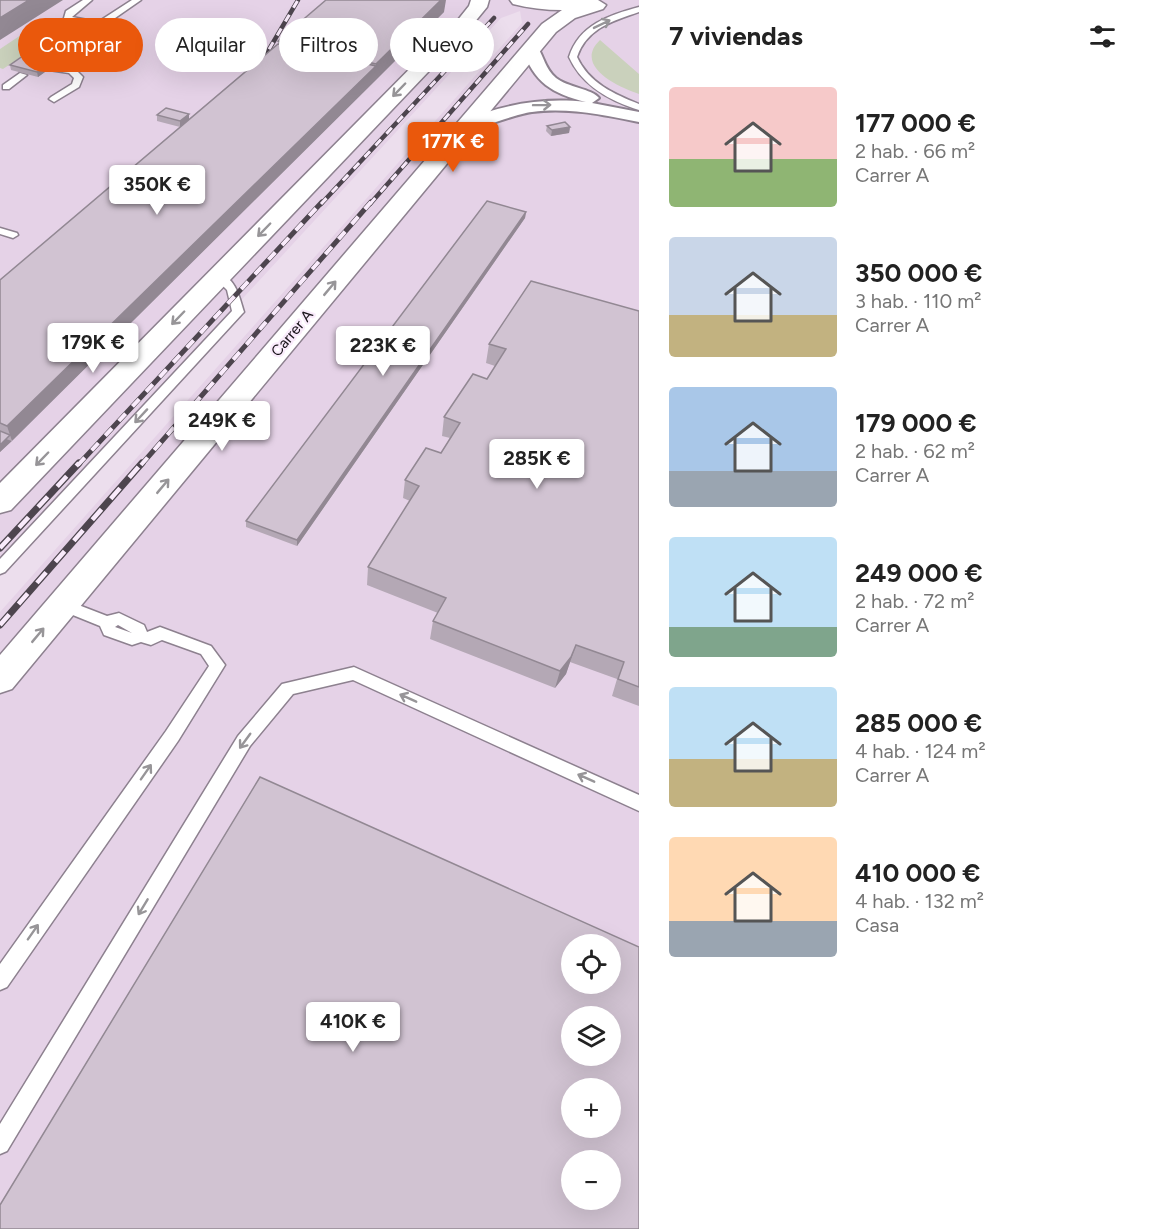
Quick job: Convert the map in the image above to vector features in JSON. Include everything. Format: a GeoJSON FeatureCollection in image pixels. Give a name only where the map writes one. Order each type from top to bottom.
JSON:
{"type":"FeatureCollection","features":[{"type":"Feature","properties":{"kind":"main road"},"geometry":{"type":"LineString","coordinates":[[0,502],[466,22],[478,7],[480,0]]}},
{"type":"Feature","properties":{"kind":"main road"},"geometry":{"type":"LineString","coordinates":[[519,0],[546,5],[597,5],[617,0]]}},
{"type":"Feature","properties":{"kind":"main road","name":"Carrer A"},"geometry":{"type":"LineString","coordinates":[[0,680],[531,49],[557,21],[569,14],[597,5]]}},
{"type":"Feature","properties":{"kind":"street"},"geometry":{"type":"LineString","coordinates":[[531,49],[542,76],[568,93],[639,108]]}},
{"type":"Feature","properties":{"kind":"street"},"geometry":{"type":"LineString","coordinates":[[466,126],[489,115],[530,105],[578,106],[639,117]]}},
{"type":"Feature","properties":{"kind":"lane"},"geometry":{"type":"LineString","coordinates":[[69,18],[67,15],[88,0]]}},
{"type":"Feature","properties":{"kind":"lane"},"geometry":{"type":"LineString","coordinates":[[108,18],[137,0]]}},
{"type":"Feature","properties":{"kind":"lane"},"geometry":{"type":"LineString","coordinates":[[639,9],[589,31],[580,38],[573,57],[584,77],[621,100],[639,108]]}},
{"type":"Feature","properties":{"kind":"lane"},"geometry":{"type":"LineString","coordinates":[[54,99],[76,85],[79,77],[74,72]]}},
{"type":"Feature","properties":{"kind":"lane"},"geometry":{"type":"LineString","coordinates":[[10,88],[28,76]]}},
{"type":"Feature","properties":{"kind":"lane"},"geometry":{"type":"LineString","coordinates":[[0,231],[14,235]]}},
{"type":"Feature","properties":{"kind":"lane"},"geometry":{"type":"LineString","coordinates":[[0,568],[238,312],[232,289],[219,276]]}},
{"type":"Feature","properties":{"kind":"lane"},"geometry":{"type":"LineString","coordinates":[[0,980],[201,694],[216,665],[206,650],[160,633],[132,639],[109,631],[106,622],[63,605]]}},
{"type":"Feature","properties":{"kind":"lane"},"geometry":{"type":"LineString","coordinates":[[0,1144],[244,741],[288,689],[354,673],[639,803]]}},
{"type":"Feature","properties":{"kind":"shaded area"},"geometry":{"type":"Polygon","coordinates":[[[0,0],[639,0],[639,1229],[0,1229],[0,612],[479,72],[494,72],[494,55],[522,23],[520,11],[501,18],[494,26],[494,18],[390,18],[390,72],[451,72],[0,562],[0,0]]]}},
{"type":"Feature","properties":{"kind":"green space"},"geometry":{"type":"Polygon","coordinates":[[[18,37],[18,59],[3,69],[0,68],[0,49],[18,37]]]}},
{"type":"Feature","properties":{"kind":"green space"},"geometry":{"type":"Polygon","coordinates":[[[600,40],[639,74],[639,94],[610,81],[595,67],[592,58],[593,49],[600,40]]]}},
{"type":"Feature","properties":{"kind":"building"},"geometry":{"type":"Polygon","coordinates":[[[0,0],[29,0],[0,18],[0,0]]]}},
{"type":"Feature","properties":{"kind":"building"},"geometry":{"type":"Polygon","coordinates":[[[326,0],[441,0],[423,18],[390,18],[390,50],[378,62],[378,18],[305,18],[326,0]]]}},
{"type":"Feature","properties":{"kind":"building"},"geometry":{"type":"Polygon","coordinates":[[[279,44],[279,72],[370,72],[7,426],[0,423],[0,280],[245,72],[267,72],[267,53],[279,44]]]}},
{"type":"Feature","properties":{"kind":"building"},"geometry":{"type":"Polygon","coordinates":[[[18,59],[18,67],[10,65],[18,59]]]}},
{"type":"Feature","properties":{"kind":"building"},"geometry":{"type":"Polygon","coordinates":[[[166,108],[189,114],[180,121],[157,115],[166,108]]]}},
{"type":"Feature","properties":{"kind":"building"},"geometry":{"type":"Polygon","coordinates":[[[565,122],[570,127],[552,130],[547,126],[565,122]]]}},
{"type":"Feature","properties":{"kind":"building"},"geometry":{"type":"Polygon","coordinates":[[[487,201],[526,212],[297,540],[246,521],[487,201]]]}},
{"type":"Feature","properties":{"kind":"building"},"geometry":{"type":"Polygon","coordinates":[[[531,281],[639,311],[639,687],[618,679],[624,662],[576,645],[571,657],[560,671],[433,621],[446,598],[368,567],[419,486],[405,480],[426,448],[441,453],[460,423],[444,417],[473,374],[487,379],[506,349],[489,344],[531,281]]]}},
{"type":"Feature","properties":{"kind":"building"},"geometry":{"type":"Polygon","coordinates":[[[0,431],[10,435],[0,445],[0,431]]]}},
{"type":"Feature","properties":{"kind":"building"},"geometry":{"type":"Polygon","coordinates":[[[260,777],[610,934],[561,934],[561,994],[621,994],[621,939],[639,947],[639,1229],[0,1229],[0,1205],[260,777]]]}},
{"type":"Feature","properties":{"kind":"railway"},"geometry":{"type":"LineString","coordinates":[[267,53],[298,0]]}},
{"type":"Feature","properties":{"kind":"railway"},"geometry":{"type":"LineString","coordinates":[[370,204],[528,24]]}},
{"type":"Feature","properties":{"kind":"railway"},"geometry":{"type":"LineString","coordinates":[[321,204],[444,72]]}},
{"type":"Feature","properties":{"kind":"railway"},"geometry":{"type":"LineString","coordinates":[[78,465],[322,202]]}},
{"type":"Feature","properties":{"kind":"railway"},"geometry":{"type":"LineString","coordinates":[[141,465],[371,202]]}},
{"type":"Feature","properties":{"kind":"railway"},"geometry":{"type":"LineString","coordinates":[[0,548],[79,463]]}},
{"type":"Feature","properties":{"kind":"railway"},"geometry":{"type":"LineString","coordinates":[[0,625],[142,463]]}}]}
